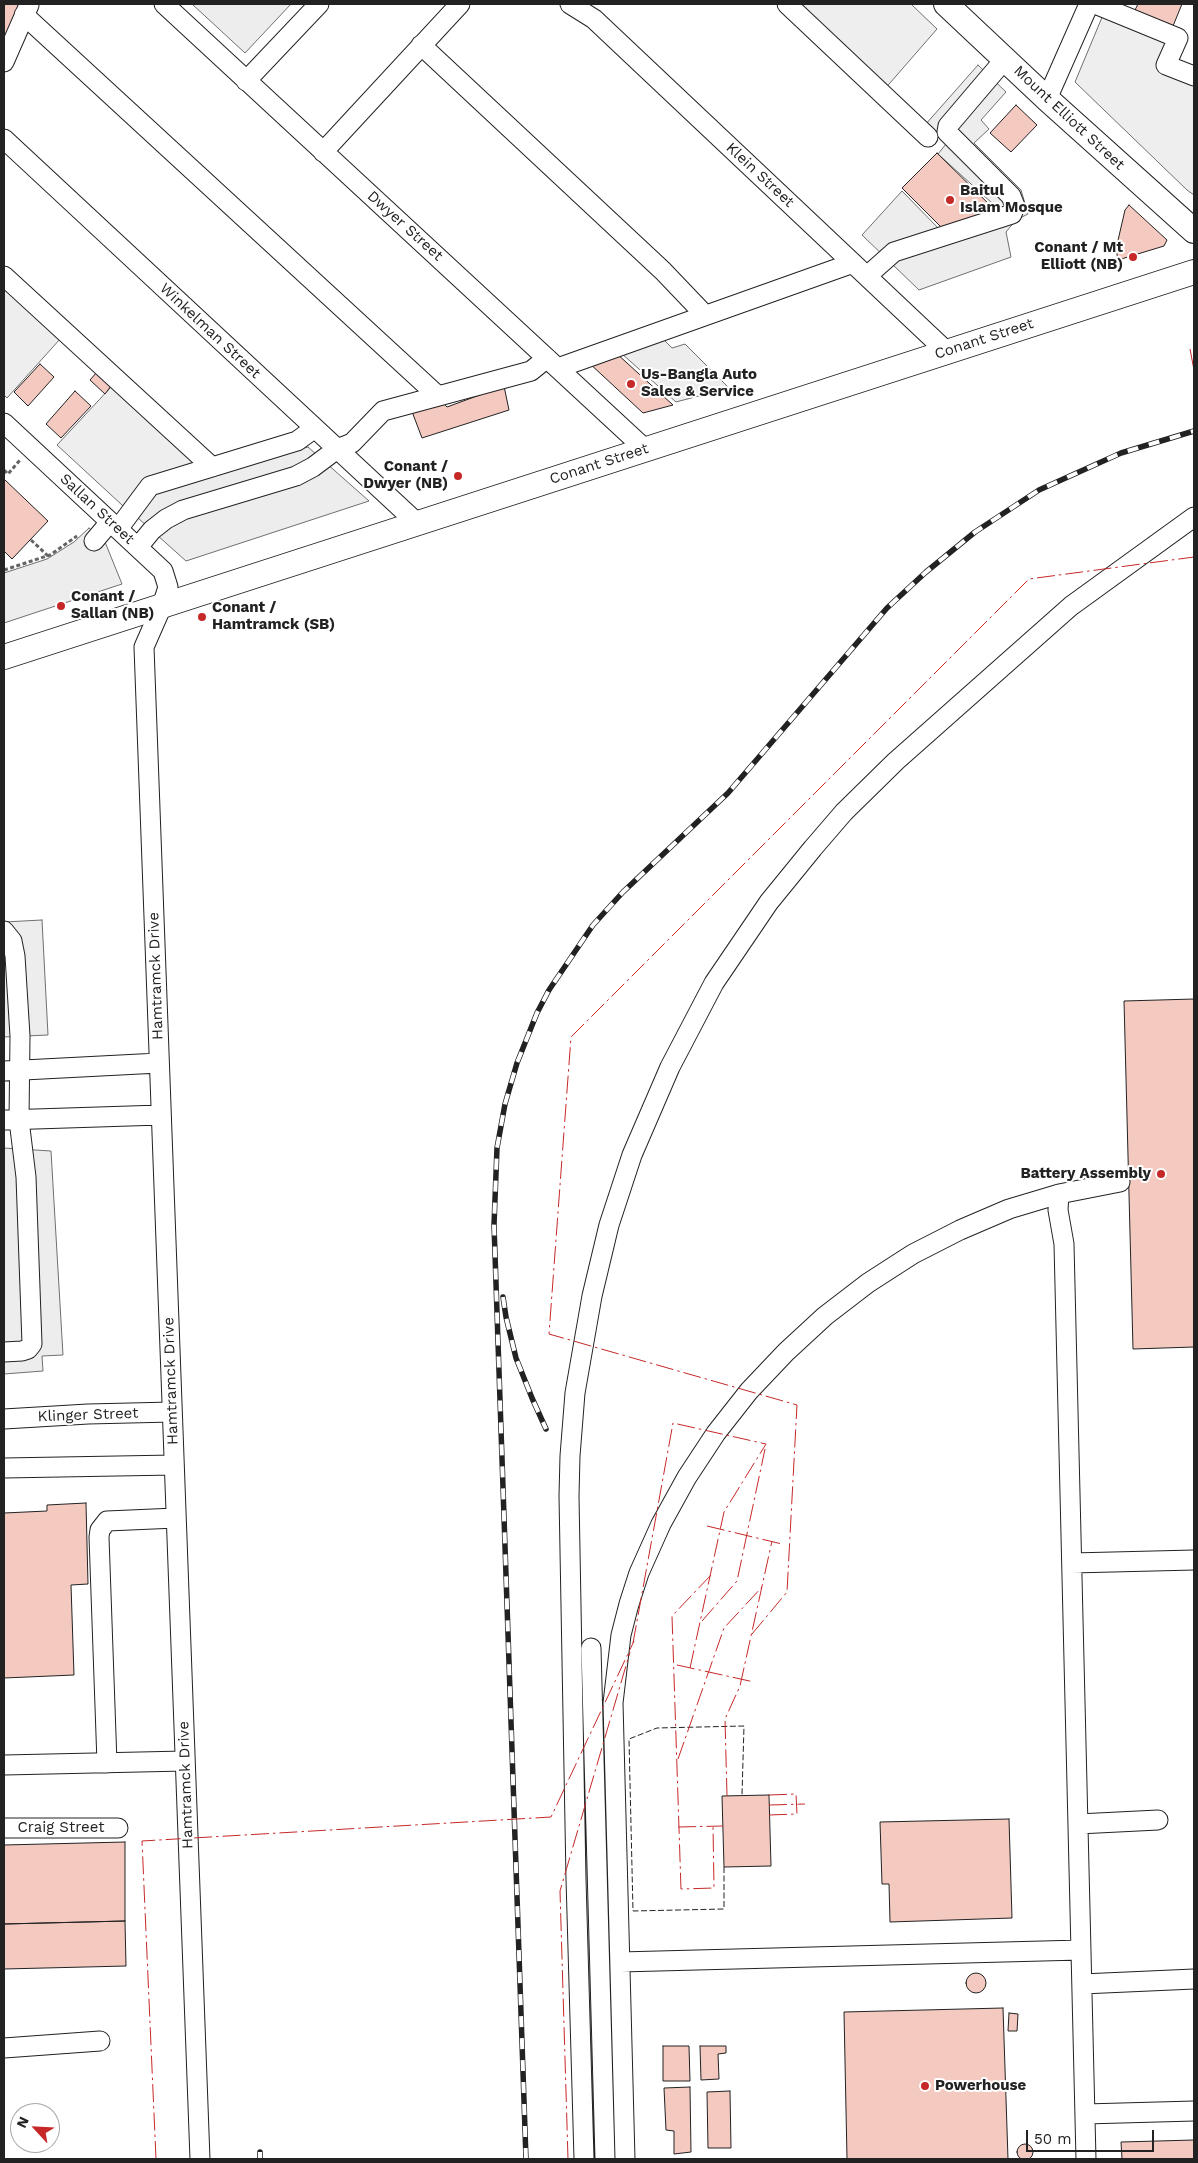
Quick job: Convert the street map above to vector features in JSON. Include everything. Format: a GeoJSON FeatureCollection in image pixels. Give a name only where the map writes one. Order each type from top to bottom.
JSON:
{"type":"FeatureCollection","features":[{"type":"Feature","properties":{"kind":"main road","name":"Mount Elliott Street"},"geometry":{"type":"LineString","coordinates":[[946,4],[1047,99],[1194,231]]}},
{"type":"Feature","properties":{"kind":"main road","name":"Conant Street"},"geometry":{"type":"LineString","coordinates":[[4,657],[1194,272]]}},
{"type":"Feature","properties":{"kind":"street","name":"Dwyer Street"},"geometry":{"type":"LineString","coordinates":[[164,4],[646,449]]}},
{"type":"Feature","properties":{"kind":"street"},"geometry":{"type":"LineString","coordinates":[[246,81],[319,4]]}},
{"type":"Feature","properties":{"kind":"street"},"geometry":{"type":"LineString","coordinates":[[323,152],[460,4]]}},
{"type":"Feature","properties":{"kind":"street","name":"Klein Street"},"geometry":{"type":"LineString","coordinates":[[570,4],[594,19],[946,351]]}},
{"type":"Feature","properties":{"kind":"street"},"geometry":{"type":"LineString","coordinates":[[787,4],[928,137]]}},
{"type":"Feature","properties":{"kind":"street"},"geometry":{"type":"LineString","coordinates":[[1047,99],[1089,4]]}},
{"type":"Feature","properties":{"kind":"street"},"geometry":{"type":"LineString","coordinates":[[1095,4],[1178,38],[1166,65],[1194,76]]}},
{"type":"Feature","properties":{"kind":"street"},"geometry":{"type":"LineString","coordinates":[[4,62],[27,10],[438,396]]}},
{"type":"Feature","properties":{"kind":"street"},"geometry":{"type":"LineString","coordinates":[[421,45],[663,271],[705,315]]}},
{"type":"Feature","properties":{"kind":"street"},"geometry":{"type":"LineString","coordinates":[[867,276],[894,252],[1012,214],[1015,206],[1011,196],[947,132],[948,126],[1005,59]]}},
{"type":"Feature","properties":{"kind":"street","name":"Winkelman Street"},"geometry":{"type":"LineString","coordinates":[[4,139],[417,523]]}},
{"type":"Feature","properties":{"kind":"street"},"geometry":{"type":"LineString","coordinates":[[138,547],[152,530],[166,519],[183,510],[296,476],[313,467],[337,449],[352,443],[383,411],[531,371],[705,315],[853,263]]}},
{"type":"Feature","properties":{"kind":"street"},"geometry":{"type":"LineString","coordinates":[[4,276],[212,467]]}},
{"type":"Feature","properties":{"kind":"street","name":"Sallan Street"},"geometry":{"type":"LineString","coordinates":[[4,423],[164,571],[168,587],[162,606]]}},
{"type":"Feature","properties":{"kind":"street"},"geometry":{"type":"LineString","coordinates":[[88,536],[114,525],[150,486],[297,441],[314,428]]}},
{"type":"Feature","properties":{"kind":"street"},"geometry":{"type":"LineString","coordinates":[[584,2159],[576,1878],[569,1505],[570,1456],[575,1393],[592,1296],[609,1225],[632,1155],[670,1067],[714,984],[764,909],[844,812],[896,761],[1071,606],[1194,517]]}},
{"type":"Feature","properties":{"kind":"street","name":"Hamtramck Drive"},"geometry":{"type":"LineString","coordinates":[[162,606],[144,647],[200,2159]]}},
{"type":"Feature","properties":{"kind":"street"},"geometry":{"type":"LineString","coordinates":[[4,931],[12,941],[15,956],[20,1036],[11,1071],[11,1120],[26,1177],[32,1344],[28,1349],[22,1351],[4,1352]]}},
{"type":"Feature","properties":{"kind":"street"},"geometry":{"type":"LineString","coordinates":[[11,1071],[159,1063]]}},
{"type":"Feature","properties":{"kind":"street"},"geometry":{"type":"LineString","coordinates":[[11,1120],[161,1115]]}},
{"type":"Feature","properties":{"kind":"street"},"geometry":{"type":"LineString","coordinates":[[625,2159],[612,1703],[621,1636],[639,1573],[661,1524],[687,1478],[716,1433],[749,1391],[786,1352],[819,1322],[868,1283],[913,1254],[1009,1208],[1059,1194],[1120,1182]]}},
{"type":"Feature","properties":{"kind":"street"},"geometry":{"type":"LineString","coordinates":[[1059,1194],[1058,1210],[1064,1244],[1086,2159]]}},
{"type":"Feature","properties":{"kind":"street","name":"Klinger Street"},"geometry":{"type":"LineString","coordinates":[[4,1419],[172,1412]]}},
{"type":"Feature","properties":{"kind":"street"},"geometry":{"type":"LineString","coordinates":[[4,1468],[174,1465]]}},
{"type":"Feature","properties":{"kind":"street"},"geometry":{"type":"LineString","coordinates":[[107,1763],[100,1530],[108,1521],[176,1518]]}},
{"type":"Feature","properties":{"kind":"street"},"geometry":{"type":"LineString","coordinates":[[1072,1563],[1194,1560]]}},
{"type":"Feature","properties":{"kind":"street"},"geometry":{"type":"LineString","coordinates":[[591,1648],[605,2159]]}},
{"type":"Feature","properties":{"kind":"street"},"geometry":{"type":"LineString","coordinates":[[4,1765],[185,1761]]}},
{"type":"Feature","properties":{"kind":"street"},"geometry":{"type":"LineString","coordinates":[[1078,1824],[1158,1820]]}},
{"type":"Feature","properties":{"kind":"street","name":"Craig Street"},"geometry":{"type":"LineString","coordinates":[[4,1828],[118,1828]]}},
{"type":"Feature","properties":{"kind":"street"},"geometry":{"type":"LineString","coordinates":[[620,1962],[1081,1950]]}},
{"type":"Feature","properties":{"kind":"street"},"geometry":{"type":"LineString","coordinates":[[1082,1984],[1194,1979]]}},
{"type":"Feature","properties":{"kind":"street"},"geometry":{"type":"LineString","coordinates":[[4,2048],[100,2041]]}},
{"type":"Feature","properties":{"kind":"street"},"geometry":{"type":"LineString","coordinates":[[1085,2114],[1194,2111]]}},
{"type":"Feature","properties":{"kind":"path"},"geometry":{"type":"LineString","coordinates":[[4,470],[8,474],[22,458]]}},
{"type":"Feature","properties":{"kind":"path"},"geometry":{"type":"LineString","coordinates":[[4,570],[48,556],[88,536]]}},
{"type":"Feature","properties":{"kind":"path"},"geometry":{"type":"LineString","coordinates":[[31,540],[48,556]]}},
{"type":"Feature","properties":{"kind":"shaded area"},"geometry":{"type":"Polygon","coordinates":[[[192,4],[291,4],[245,53],[192,4]]]}},
{"type":"Feature","properties":{"kind":"shaded area"},"geometry":{"type":"Polygon","coordinates":[[[791,4],[911,4],[937,29],[883,91],[791,4]]]}},
{"type":"Feature","properties":{"kind":"shaded area"},"geometry":{"type":"Polygon","coordinates":[[[1103,15],[1167,42],[1157,68],[1194,84],[1194,195],[1075,82],[1103,15]]]}},
{"type":"Feature","properties":{"kind":"shaded area"},"geometry":{"type":"Polygon","coordinates":[[[978,65],[1006,92],[981,120],[989,129],[974,143],[1021,190],[1028,214],[1016,220],[1006,232],[1011,257],[919,290],[862,235],[902,191],[943,233],[1004,214],[938,154],[946,144],[925,125],[978,65]]]}},
{"type":"Feature","properties":{"kind":"shaded area"},"geometry":{"type":"Polygon","coordinates":[[[4,284],[61,338],[7,398],[4,395],[4,284]]]}},
{"type":"Feature","properties":{"kind":"shaded area"},"geometry":{"type":"Polygon","coordinates":[[[663,339],[672,348],[685,344],[729,388],[676,402],[621,353],[663,339]]]}},
{"type":"Feature","properties":{"kind":"shaded area"},"geometry":{"type":"Polygon","coordinates":[[[112,386],[198,466],[157,489],[135,517],[57,445],[112,386]]]}},
{"type":"Feature","properties":{"kind":"shaded area"},"geometry":{"type":"Polygon","coordinates":[[[308,447],[369,501],[186,561],[138,518],[158,491],[308,447]]]}},
{"type":"Feature","properties":{"kind":"shaded area"},"geometry":{"type":"Polygon","coordinates":[[[89,528],[105,542],[122,584],[4,623],[4,573],[47,559],[74,542],[89,528]]]}},
{"type":"Feature","properties":{"kind":"shaded area"},"geometry":{"type":"Polygon","coordinates":[[[42,920],[48,1035],[4,1037],[4,922],[42,920]]]}},
{"type":"Feature","properties":{"kind":"shaded area"},"geometry":{"type":"Polygon","coordinates":[[[4,1148],[51,1151],[63,1355],[42,1356],[43,1371],[4,1374],[4,1148]]]}},
{"type":"Feature","properties":{"kind":"building"},"geometry":{"type":"Polygon","coordinates":[[[4,4],[23,4],[4,50],[4,4]]]}},
{"type":"Feature","properties":{"kind":"building"},"geometry":{"type":"Polygon","coordinates":[[[1138,4],[1182,4],[1173,26],[1135,10],[1138,4]]]}},
{"type":"Feature","properties":{"kind":"building"},"geometry":{"type":"Polygon","coordinates":[[[1016,105],[1037,125],[1011,152],[990,133],[1016,105]]]}},
{"type":"Feature","properties":{"kind":"building","name":"Baitul Islam Mosque"},"geometry":{"type":"Polygon","coordinates":[[[937,153],[998,213],[944,230],[902,188],[937,153]]]}},
{"type":"Feature","properties":{"kind":"building"},"geometry":{"type":"Polygon","coordinates":[[[1129,205],[1167,240],[1164,246],[1118,260],[1116,249],[1125,210],[1129,205]]]}},
{"type":"Feature","properties":{"kind":"building"},"geometry":{"type":"Polygon","coordinates":[[[615,352],[673,405],[643,413],[588,362],[603,356],[607,360],[615,352]]]}},
{"type":"Feature","properties":{"kind":"building"},"geometry":{"type":"Polygon","coordinates":[[[40,364],[54,377],[28,406],[14,392],[40,364]]]}},
{"type":"Feature","properties":{"kind":"building"},"geometry":{"type":"Polygon","coordinates":[[[97,372],[111,386],[105,394],[90,380],[97,372]]]}},
{"type":"Feature","properties":{"kind":"building"},"geometry":{"type":"Polygon","coordinates":[[[504,386],[509,410],[422,438],[411,409],[439,398],[447,407],[504,386]]]}},
{"type":"Feature","properties":{"kind":"building"},"geometry":{"type":"Polygon","coordinates":[[[75,391],[91,406],[61,438],[46,424],[75,391]]]}},
{"type":"Feature","properties":{"kind":"building"},"geometry":{"type":"Polygon","coordinates":[[[4,479],[48,521],[12,559],[4,551],[4,479]]]}},
{"type":"Feature","properties":{"kind":"building","name":"Battery Assembly"},"geometry":{"type":"Polygon","coordinates":[[[1194,999],[1194,1347],[1133,1349],[1124,1001],[1194,999]]]}},
{"type":"Feature","properties":{"kind":"building"},"geometry":{"type":"Polygon","coordinates":[[[86,1503],[88,1584],[71,1585],[74,1675],[4,1678],[4,1513],[47,1511],[47,1505],[86,1503]]]}},
{"type":"Feature","properties":{"kind":"building"},"geometry":{"type":"Polygon","coordinates":[[[769,1795],[771,1866],[724,1867],[722,1796],[769,1795]]]}},
{"type":"Feature","properties":{"kind":"building"},"geometry":{"type":"Polygon","coordinates":[[[1009,1819],[1012,1918],[890,1922],[889,1884],[882,1884],[880,1822],[1009,1819]]]}},
{"type":"Feature","properties":{"kind":"building"},"geometry":{"type":"Polygon","coordinates":[[[125,1842],[125,1921],[4,1924],[4,1845],[125,1842]]]}},
{"type":"Feature","properties":{"kind":"building"},"geometry":{"type":"Polygon","coordinates":[[[125,1921],[126,1966],[4,1969],[4,1924],[125,1921]]]}},
{"type":"Feature","properties":{"kind":"building"},"geometry":{"type":"Polygon","coordinates":[[[976,1973],[983,1976],[986,1983],[983,1990],[976,1993],[969,1990],[966,1983],[969,1976],[976,1973]]]}},
{"type":"Feature","properties":{"kind":"building","name":"Powerhouse"},"geometry":{"type":"Polygon","coordinates":[[[1003,2008],[1008,2159],[847,2159],[844,2012],[1003,2008]]]}},
{"type":"Feature","properties":{"kind":"building"},"geometry":{"type":"Polygon","coordinates":[[[1009,2013],[1018,2014],[1017,2031],[1008,2031],[1009,2013]]]}},
{"type":"Feature","properties":{"kind":"building"},"geometry":{"type":"Polygon","coordinates":[[[663,2046],[689,2046],[690,2081],[663,2081],[663,2046]]]}},
{"type":"Feature","properties":{"kind":"building"},"geometry":{"type":"Polygon","coordinates":[[[700,2046],[726,2046],[726,2053],[718,2054],[719,2079],[701,2080],[700,2046]]]}},
{"type":"Feature","properties":{"kind":"building"},"geometry":{"type":"Polygon","coordinates":[[[690,2087],[691,2152],[674,2154],[674,2131],[666,2130],[664,2088],[690,2087]]]}},
{"type":"Feature","properties":{"kind":"building"},"geometry":{"type":"Polygon","coordinates":[[[730,2091],[731,2148],[708,2148],[707,2092],[730,2091]]]}},
{"type":"Feature","properties":{"kind":"building"},"geometry":{"type":"Polygon","coordinates":[[[1194,2140],[1194,2159],[1122,2159],[1121,2142],[1194,2140]]]}},
{"type":"Feature","properties":{"kind":"building"},"geometry":{"type":"Polygon","coordinates":[[[1025,2144],[1031,2146],[1033,2152],[1031,2158],[1025,2160],[1019,2158],[1017,2152],[1019,2146],[1025,2144]]]}},
{"type":"Feature","properties":{"kind":"railway"},"geometry":{"type":"LineString","coordinates":[[526,2159],[494,1225],[497,1148],[505,1104],[517,1063],[537,1013],[549,990],[593,925],[623,892],[728,793],[887,608],[926,572],[975,532],[1039,490],[1121,453],[1194,431]]}},
{"type":"Feature","properties":{"kind":"railway"},"geometry":{"type":"LineString","coordinates":[[503,1297],[516,1358],[546,1429]]}},
{"type":"Feature","properties":{"kind":"railway"},"geometry":{"type":"LineString","coordinates":[[260,2152],[260,2159]]}},
{"type":"Feature","properties":{"kind":"fence"},"geometry":{"type":"LineString","coordinates":[[724,1867],[724,1909],[633,1911],[629,1739],[657,1728],[744,1726],[742,1795]]}},
{"type":"Feature","properties":{"kind":"power"},"geometry":{"type":"LineString","coordinates":[[1190,349],[1194,370]]}},
{"type":"Feature","properties":{"kind":"power"},"geometry":{"type":"LineString","coordinates":[[752,1634],[787,1592],[797,1405],[549,1334],[571,1037],[1029,579],[1194,557]]}},
{"type":"Feature","properties":{"kind":"power"},"geometry":{"type":"LineString","coordinates":[[633,1643],[673,1423],[766,1444]]}},
{"type":"Feature","properties":{"kind":"power"},"geometry":{"type":"LineString","coordinates":[[690,1668],[724,1512],[766,1444]]}},
{"type":"Feature","properties":{"kind":"power"},"geometry":{"type":"LineString","coordinates":[[702,1621],[737,1581],[765,1449]]}},
{"type":"Feature","properties":{"kind":"power"},"geometry":{"type":"LineString","coordinates":[[707,1526],[782,1544]]}},
{"type":"Feature","properties":{"kind":"power"},"geometry":{"type":"LineString","coordinates":[[727,1796],[725,1719],[740,1686],[772,1541]]}},
{"type":"Feature","properties":{"kind":"power"},"geometry":{"type":"LineString","coordinates":[[711,1575],[672,1616],[681,1889],[714,1888],[713,1826]]}},
{"type":"Feature","properties":{"kind":"power"},"geometry":{"type":"LineString","coordinates":[[678,1759],[724,1628],[762,1587]]}},
{"type":"Feature","properties":{"kind":"power"},"geometry":{"type":"LineString","coordinates":[[156,2159],[142,1841],[551,1817],[634,1641]]}},
{"type":"Feature","properties":{"kind":"power"},"geometry":{"type":"LineString","coordinates":[[568,2159],[560,1891],[630,1652]]}},
{"type":"Feature","properties":{"kind":"power"},"geometry":{"type":"LineString","coordinates":[[677,1665],[754,1682]]}},
{"type":"Feature","properties":{"kind":"power"},"geometry":{"type":"LineString","coordinates":[[769,1795],[796,1794],[797,1814],[769,1815]]}},
{"type":"Feature","properties":{"kind":"power"},"geometry":{"type":"LineString","coordinates":[[769,1805],[805,1804]]}},
{"type":"Feature","properties":{"kind":"power"},"geometry":{"type":"LineString","coordinates":[[678,1827],[723,1826]]}},
{"type":"Feature","properties":{"kind":"place","name":"Baitul Islam Mosque"},"geometry":{"type":"Point","coordinates":[950,200]}},
{"type":"Feature","properties":{"kind":"place","name":"Conant / Mt Elliott (NB)"},"geometry":{"type":"Point","coordinates":[1133,257]}},
{"type":"Feature","properties":{"kind":"place","name":"Us-Bangla Auto Sales & Service"},"geometry":{"type":"Point","coordinates":[631,384]}},
{"type":"Feature","properties":{"kind":"place","name":"Conant / Dwyer (NB)"},"geometry":{"type":"Point","coordinates":[458,476]}},
{"type":"Feature","properties":{"kind":"place","name":"Conant / Sallan (NB)"},"geometry":{"type":"Point","coordinates":[61,606]}},
{"type":"Feature","properties":{"kind":"place","name":"Conant / Hamtramck (SB)"},"geometry":{"type":"Point","coordinates":[202,617]}},
{"type":"Feature","properties":{"kind":"place","name":"Battery Assembly"},"geometry":{"type":"Point","coordinates":[1161,1174]}},
{"type":"Feature","properties":{"kind":"place","name":"Powerhouse"},"geometry":{"type":"Point","coordinates":[925,2086]}}]}
